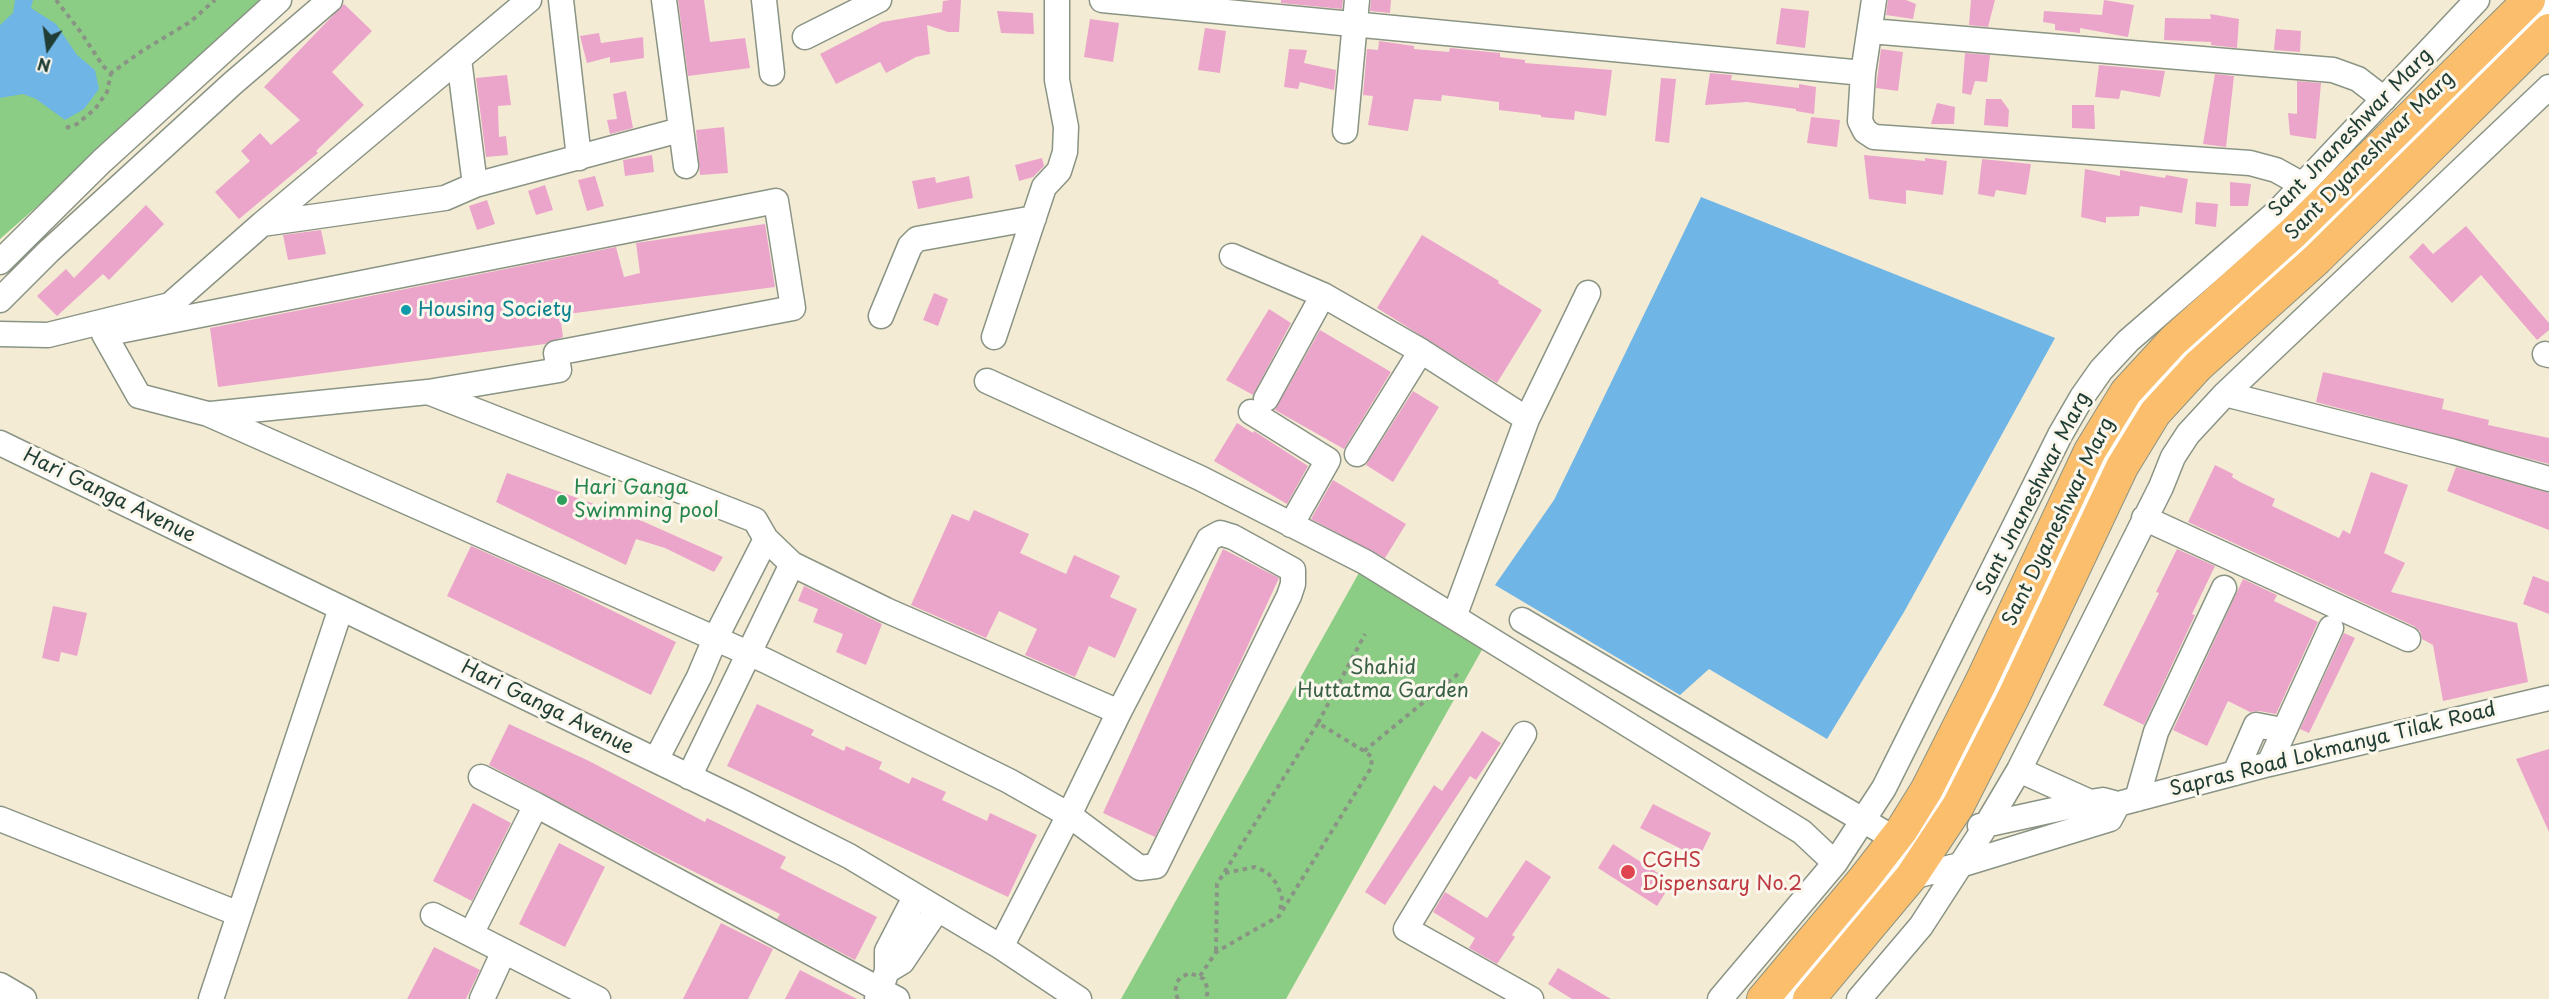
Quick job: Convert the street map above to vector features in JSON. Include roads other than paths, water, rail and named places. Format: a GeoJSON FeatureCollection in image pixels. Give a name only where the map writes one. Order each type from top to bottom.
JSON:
{"type":"FeatureCollection","features":[{"type":"Feature","properties":{"kind":"main road","name":"Sant Dyaneshwar Marg"},"geometry":{"type":"LineString","coordinates":[[1763,999],[1905,854],[1927,789],[2090,451],[2126,392],[2173,341],[2294,233],[2529,0]]}},
{"type":"Feature","properties":{"kind":"main road","name":"Sant Dyaneshwar Marg"},"geometry":{"type":"LineString","coordinates":[[1809,999],[1905,854],[1987,752],[2121,467],[2155,413],[2198,366],[2317,259],[2549,30]]}},
{"type":"Feature","properties":{"kind":"street"},"geometry":{"type":"LineString","coordinates":[[0,262],[102,161],[279,0]]}},
{"type":"Feature","properties":{"kind":"street"},"geometry":{"type":"LineString","coordinates":[[0,300],[49,251],[233,82],[330,0]]}},
{"type":"Feature","properties":{"kind":"street"},"geometry":{"type":"LineString","coordinates":[[0,334],[48,335],[170,305],[262,224],[530,0]]}},
{"type":"Feature","properties":{"kind":"street"},"geometry":{"type":"LineString","coordinates":[[561,0],[579,158]]}},
{"type":"Feature","properties":{"kind":"street"},"geometry":{"type":"LineString","coordinates":[[664,0],[686,166]]}},
{"type":"Feature","properties":{"kind":"street"},"geometry":{"type":"LineString","coordinates":[[764,0],[772,73]]}},
{"type":"Feature","properties":{"kind":"street"},"geometry":{"type":"LineString","coordinates":[[805,37],[879,0]]}},
{"type":"Feature","properties":{"kind":"street"},"geometry":{"type":"LineString","coordinates":[[994,337],[1044,187],[1059,171],[1065,152],[1066,127],[1057,80],[1057,0]]}},
{"type":"Feature","properties":{"kind":"street"},"geometry":{"type":"LineString","coordinates":[[1102,0],[1356,12],[1863,73]]}},
{"type":"Feature","properties":{"kind":"street"},"geometry":{"type":"LineString","coordinates":[[1874,0],[1863,73],[1860,121],[1865,131],[1874,137],[2250,163],[2276,170],[2303,185]]}},
{"type":"Feature","properties":{"kind":"street","name":"Sant Jnaneshwar Marg"},"geometry":{"type":"LineString","coordinates":[[1720,999],[1835,863],[1864,820],[1916,727],[2060,435],[2101,370],[2128,341],[2277,212],[2477,0]]}},
{"type":"Feature","properties":{"kind":"street"},"geometry":{"type":"LineString","coordinates":[[1786,999],[1905,854],[1966,752],[2106,459],[2141,402],[2186,354],[2305,246],[2549,5]]}},
{"type":"Feature","properties":{"kind":"street"},"geometry":{"type":"LineString","coordinates":[[1345,131],[1356,12]]}},
{"type":"Feature","properties":{"kind":"street"},"geometry":{"type":"LineString","coordinates":[[1870,31],[2333,70],[2358,79],[2384,99]]}},
{"type":"Feature","properties":{"kind":"street"},"geometry":{"type":"LineString","coordinates":[[459,59],[475,185]]}},
{"type":"Feature","properties":{"kind":"street"},"geometry":{"type":"LineString","coordinates":[[1859,999],[1921,926],[1988,824],[2019,770],[2145,518],[2173,457],[2188,434],[2225,394],[2549,87]]}},
{"type":"Feature","properties":{"kind":"street"},"geometry":{"type":"LineString","coordinates":[[262,224],[445,198],[475,185],[680,130]]}},
{"type":"Feature","properties":{"kind":"street"},"geometry":{"type":"LineString","coordinates":[[208,414],[428,392],[559,370],[556,353],[793,308],[776,201],[104,334],[139,396],[208,414],[748,653],[1009,781],[1069,815],[1140,868],[1156,866],[1289,596],[1293,584],[1293,570],[1233,537],[1220,533],[1209,539],[1119,712],[1069,815],[1001,947]]}},
{"type":"Feature","properties":{"kind":"street"},"geometry":{"type":"LineString","coordinates":[[881,316],[910,246],[917,239],[1034,218]]}},
{"type":"Feature","properties":{"kind":"street"},"geometry":{"type":"LineString","coordinates":[[1232,256],[1323,295],[1421,351],[1527,419]]}},
{"type":"Feature","properties":{"kind":"street"},"geometry":{"type":"LineString","coordinates":[[1454,617],[1527,419],[1588,292]]}},
{"type":"Feature","properties":{"kind":"street"},"geometry":{"type":"LineString","coordinates":[[1291,525],[1328,460],[1258,406],[1323,295]]}},
{"type":"Feature","properties":{"kind":"street"},"geometry":{"type":"LineString","coordinates":[[1357,454],[1421,351]]}},
{"type":"Feature","properties":{"kind":"street"},"geometry":{"type":"LineString","coordinates":[[987,381],[1200,478],[1365,562],[1802,832],[1835,863]]}},
{"type":"Feature","properties":{"kind":"street"},"geometry":{"type":"LineString","coordinates":[[428,392],[755,520],[766,539],[792,564],[886,609],[1119,712]]}},
{"type":"Feature","properties":{"kind":"street"},"geometry":{"type":"LineString","coordinates":[[2225,394],[2549,479]]}},
{"type":"Feature","properties":{"kind":"street","name":"Hari Ganga Avenue"},"geometry":{"type":"LineString","coordinates":[[0,443],[656,760],[849,856],[1001,947],[1079,999]]}},
{"type":"Feature","properties":{"kind":"street"},"geometry":{"type":"LineString","coordinates":[[2145,518],[2408,639]]}},
{"type":"Feature","properties":{"kind":"street"},"geometry":{"type":"LineString","coordinates":[[656,760],[766,539]]}},
{"type":"Feature","properties":{"kind":"street"},"geometry":{"type":"LineString","coordinates":[[689,777],[792,564]]}},
{"type":"Feature","properties":{"kind":"street"},"geometry":{"type":"LineString","coordinates":[[2128,801],[2156,732],[2224,588]]}},
{"type":"Feature","properties":{"kind":"street"},"geometry":{"type":"LineString","coordinates":[[211,999],[340,608]]}},
{"type":"Feature","properties":{"kind":"street"},"geometry":{"type":"LineString","coordinates":[[1522,620],[1864,820],[1905,854]]}},
{"type":"Feature","properties":{"kind":"street"},"geometry":{"type":"LineString","coordinates":[[2269,764],[2282,730],[2331,628]]}},
{"type":"Feature","properties":{"kind":"street","name":"Sapras Road Lokmanya Tilak Road"},"geometry":{"type":"LineString","coordinates":[[1905,854],[1988,824],[2090,802],[2128,801],[2269,764],[2549,698]]}},
{"type":"Feature","properties":{"kind":"street"},"geometry":{"type":"LineString","coordinates":[[2235,773],[2256,725],[2282,730]]}},
{"type":"Feature","properties":{"kind":"street"},"geometry":{"type":"LineString","coordinates":[[1524,734],[1406,929],[1531,999]]}},
{"type":"Feature","properties":{"kind":"street"},"geometry":{"type":"LineString","coordinates":[[2019,770],[2090,802]]}},
{"type":"Feature","properties":{"kind":"street"},"geometry":{"type":"LineString","coordinates":[[481,777],[886,990]]}},
{"type":"Feature","properties":{"kind":"street","name":"Sapras Road Lokmanya Tilak Road"},"geometry":{"type":"LineString","coordinates":[[1905,854],[1960,865],[2110,819],[2128,801]]}},
{"type":"Feature","properties":{"kind":"street"},"geometry":{"type":"LineString","coordinates":[[471,934],[536,805]]}},
{"type":"Feature","properties":{"kind":"street"},"geometry":{"type":"LineString","coordinates":[[0,819],[239,914]]}},
{"type":"Feature","properties":{"kind":"street"},"geometry":{"type":"LineString","coordinates":[[1850,841],[1905,854]]}},
{"type":"Feature","properties":{"kind":"street"},"geometry":{"type":"LineString","coordinates":[[886,990],[886,951],[915,897]]}},
{"type":"Feature","properties":{"kind":"street"},"geometry":{"type":"LineString","coordinates":[[886,990],[937,910]]}},
{"type":"Feature","properties":{"kind":"street"},"geometry":{"type":"LineString","coordinates":[[433,915],[589,997]]}},
{"type":"Feature","properties":{"kind":"street"},"geometry":{"type":"LineString","coordinates":[[482,999],[504,951]]}},
{"type":"Feature","properties":{"kind":"street"},"geometry":{"type":"LineString","coordinates":[[0,985],[24,999]]}},
{"type":"Feature","properties":{"kind":"water"},"geometry":{"type":"Polygon","coordinates":[[[15,0],[33,0],[31,8],[56,24],[77,55],[95,70],[99,89],[84,109],[65,120],[36,99],[23,94],[0,98],[0,25],[13,13],[15,0]]]}},
{"type":"Feature","properties":{"kind":"water"},"geometry":{"type":"Polygon","coordinates":[[[1701,197],[2055,338],[1904,612],[1827,739],[1709,669],[1680,695],[1495,585],[1554,500],[1701,197]]]}},
{"type":"Feature","properties":{"kind":"place","name":"Housing Society"},"geometry":{"type":"Point","coordinates":[406,310]}},
{"type":"Feature","properties":{"kind":"place","name":"Hari Ganga Swimming pool"},"geometry":{"type":"Point","coordinates":[562,500]}},
{"type":"Feature","properties":{"kind":"place","name":"CGHS Dispensary No.2"},"geometry":{"type":"Point","coordinates":[1628,872]}},
{"type":"Feature","properties":{"kind":"park label","name":"Shahid Huttatma Garden"},"geometry":{"type":"Point","coordinates":[1383,680]}}]}
